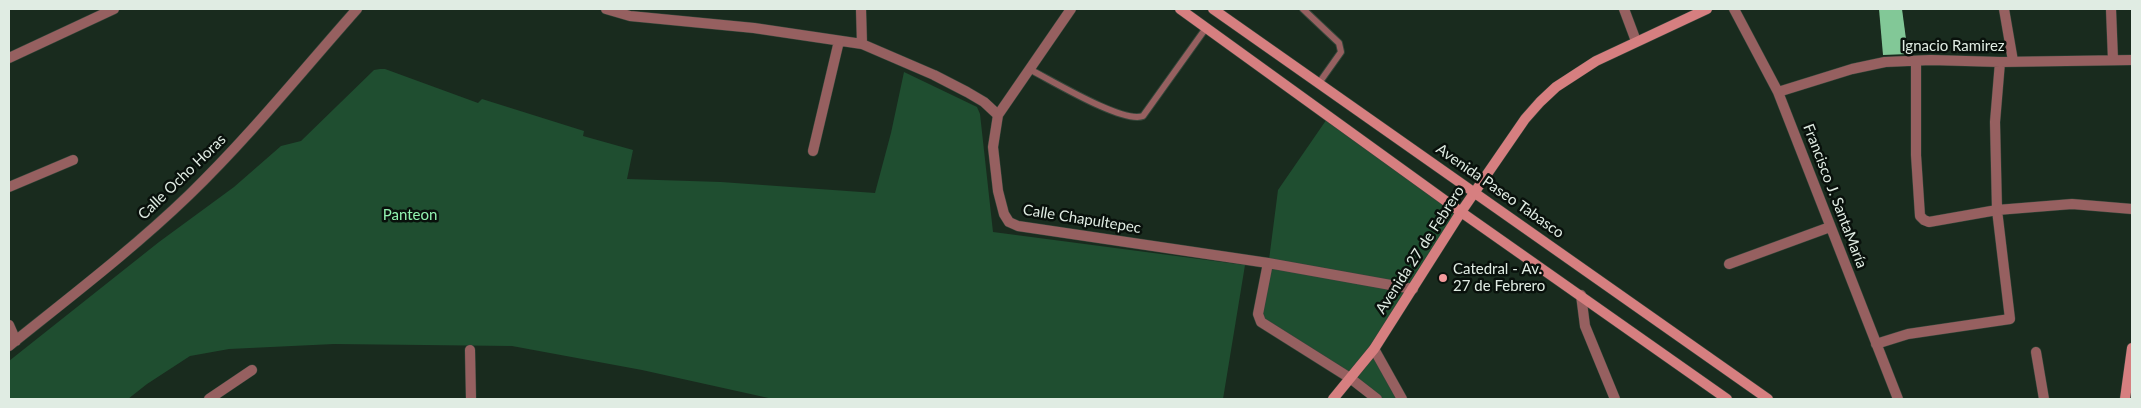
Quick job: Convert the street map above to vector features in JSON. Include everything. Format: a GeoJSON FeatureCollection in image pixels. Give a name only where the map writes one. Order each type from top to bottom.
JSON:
{"type":"FeatureCollection","features":[{"type":"Feature","properties":{"kind":"main road"},"geometry":{"type":"LineString","coordinates":[[1180,9],[1461,212],[1727,399]]}},
{"type":"Feature","properties":{"kind":"main road","name":"Avenida Paseo Tabasco"},"geometry":{"type":"LineString","coordinates":[[1213,9],[1768,399]]}},
{"type":"Feature","properties":{"kind":"main road","name":"Avenida 27 de Febrero"},"geometry":{"type":"LineString","coordinates":[[1333,399],[1374,349],[1461,212],[1525,120],[1548,94],[1588,65],[1707,9]]}},
{"type":"Feature","properties":{"kind":"main road"},"geometry":{"type":"LineString","coordinates":[[2125,399],[2132,348]]}},
{"type":"Feature","properties":{"kind":"street"},"geometry":{"type":"LineString","coordinates":[[9,58],[114,9]]}},
{"type":"Feature","properties":{"kind":"street","name":"Calle Ocho Horas"},"geometry":{"type":"LineString","coordinates":[[12,343],[116,259],[190,193],[248,133],[358,9]]}},
{"type":"Feature","properties":{"kind":"street"},"geometry":{"type":"LineString","coordinates":[[606,9],[642,18],[754,28],[862,44],[934,75],[967,92],[984,102],[998,115]]}},
{"type":"Feature","properties":{"kind":"street"},"geometry":{"type":"LineString","coordinates":[[861,9],[862,44]]}},
{"type":"Feature","properties":{"kind":"street","name":"Calle Chapultepec"},"geometry":{"type":"LineString","coordinates":[[1071,9],[998,115],[993,139],[993,165],[1004,214],[1009,222],[1018,226],[1268,263],[1413,289]]}},
{"type":"Feature","properties":{"kind":"street"},"geometry":{"type":"LineString","coordinates":[[1624,9],[1636,41]]}},
{"type":"Feature","properties":{"kind":"street","name":"Francisco J. SantaMaría"},"geometry":{"type":"LineString","coordinates":[[1734,9],[1778,92],[1898,399]]}},
{"type":"Feature","properties":{"kind":"street"},"geometry":{"type":"LineString","coordinates":[[2004,9],[2013,61]]}},
{"type":"Feature","properties":{"kind":"street"},"geometry":{"type":"LineString","coordinates":[[2111,9],[2113,60]]}},
{"type":"Feature","properties":{"kind":"street"},"geometry":{"type":"LineString","coordinates":[[813,151],[839,41]]}},
{"type":"Feature","properties":{"kind":"street"},"geometry":{"type":"LineString","coordinates":[[1916,60],[1916,155],[1920,216],[1924,220],[1929,222],[1997,210],[2072,204],[2132,209]]}},
{"type":"Feature","properties":{"kind":"street","name":"Ignacio Ramirez"},"geometry":{"type":"LineString","coordinates":[[1778,92],[1852,69],[1885,62],[1916,60],[2000,62],[2132,60]]}},
{"type":"Feature","properties":{"kind":"street"},"geometry":{"type":"LineString","coordinates":[[1876,344],[1908,334],[2010,319],[1997,210],[1995,122],[2000,62]]}},
{"type":"Feature","properties":{"kind":"street"},"geometry":{"type":"LineString","coordinates":[[9,187],[73,160]]}},
{"type":"Feature","properties":{"kind":"street"},"geometry":{"type":"LineString","coordinates":[[1729,264],[1830,227]]}},
{"type":"Feature","properties":{"kind":"street"},"geometry":{"type":"LineString","coordinates":[[1268,263],[1258,314],[1261,322],[1350,378],[1377,399]]}},
{"type":"Feature","properties":{"kind":"street"},"geometry":{"type":"LineString","coordinates":[[1581,295],[1584,326],[1615,399]]}},
{"type":"Feature","properties":{"kind":"street"},"geometry":{"type":"LineString","coordinates":[[9,325],[12,343]]}},
{"type":"Feature","properties":{"kind":"street"},"geometry":{"type":"LineString","coordinates":[[1374,349],[1402,399]]}},
{"type":"Feature","properties":{"kind":"street"},"geometry":{"type":"LineString","coordinates":[[470,350],[471,399]]}},
{"type":"Feature","properties":{"kind":"street"},"geometry":{"type":"LineString","coordinates":[[2036,352],[2044,399]]}},
{"type":"Feature","properties":{"kind":"street"},"geometry":{"type":"LineString","coordinates":[[209,399],[252,370]]}},
{"type":"Feature","properties":{"kind":"lane"},"geometry":{"type":"LineString","coordinates":[[1303,9],[1341,47],[1341,52],[1319,83]]}},
{"type":"Feature","properties":{"kind":"lane"},"geometry":{"type":"LineString","coordinates":[[1030,68],[1112,112],[1138,118],[1143,116],[1206,28]]}},
{"type":"Feature","properties":{"kind":"green space","name":"Panteon"},"geometry":{"type":"Polygon","coordinates":[[[385,69],[478,103],[482,99],[584,131],[583,136],[633,150],[627,179],[721,182],[875,193],[891,133],[904,72],[977,107],[980,114],[993,232],[1245,265],[1223,399],[773,399],[642,370],[512,346],[334,344],[229,349],[190,356],[128,399],[9,399],[9,361],[159,242],[234,187],[281,146],[301,141],[374,70],[385,69]]]}},
{"type":"Feature","properties":{"kind":"green space"},"geometry":{"type":"Polygon","coordinates":[[[1329,116],[1461,212],[1374,349],[1402,399],[1377,399],[1261,322],[1278,190],[1329,116]]]}},
{"type":"Feature","properties":{"kind":"building"},"geometry":{"type":"Polygon","coordinates":[[[1879,9],[1902,9],[1908,54],[1883,55],[1879,9]]]}},
{"type":"Feature","properties":{"kind":"place","name":"Catedral - Av. 27 de Febrero"},"geometry":{"type":"Point","coordinates":[1443,278]}}]}
